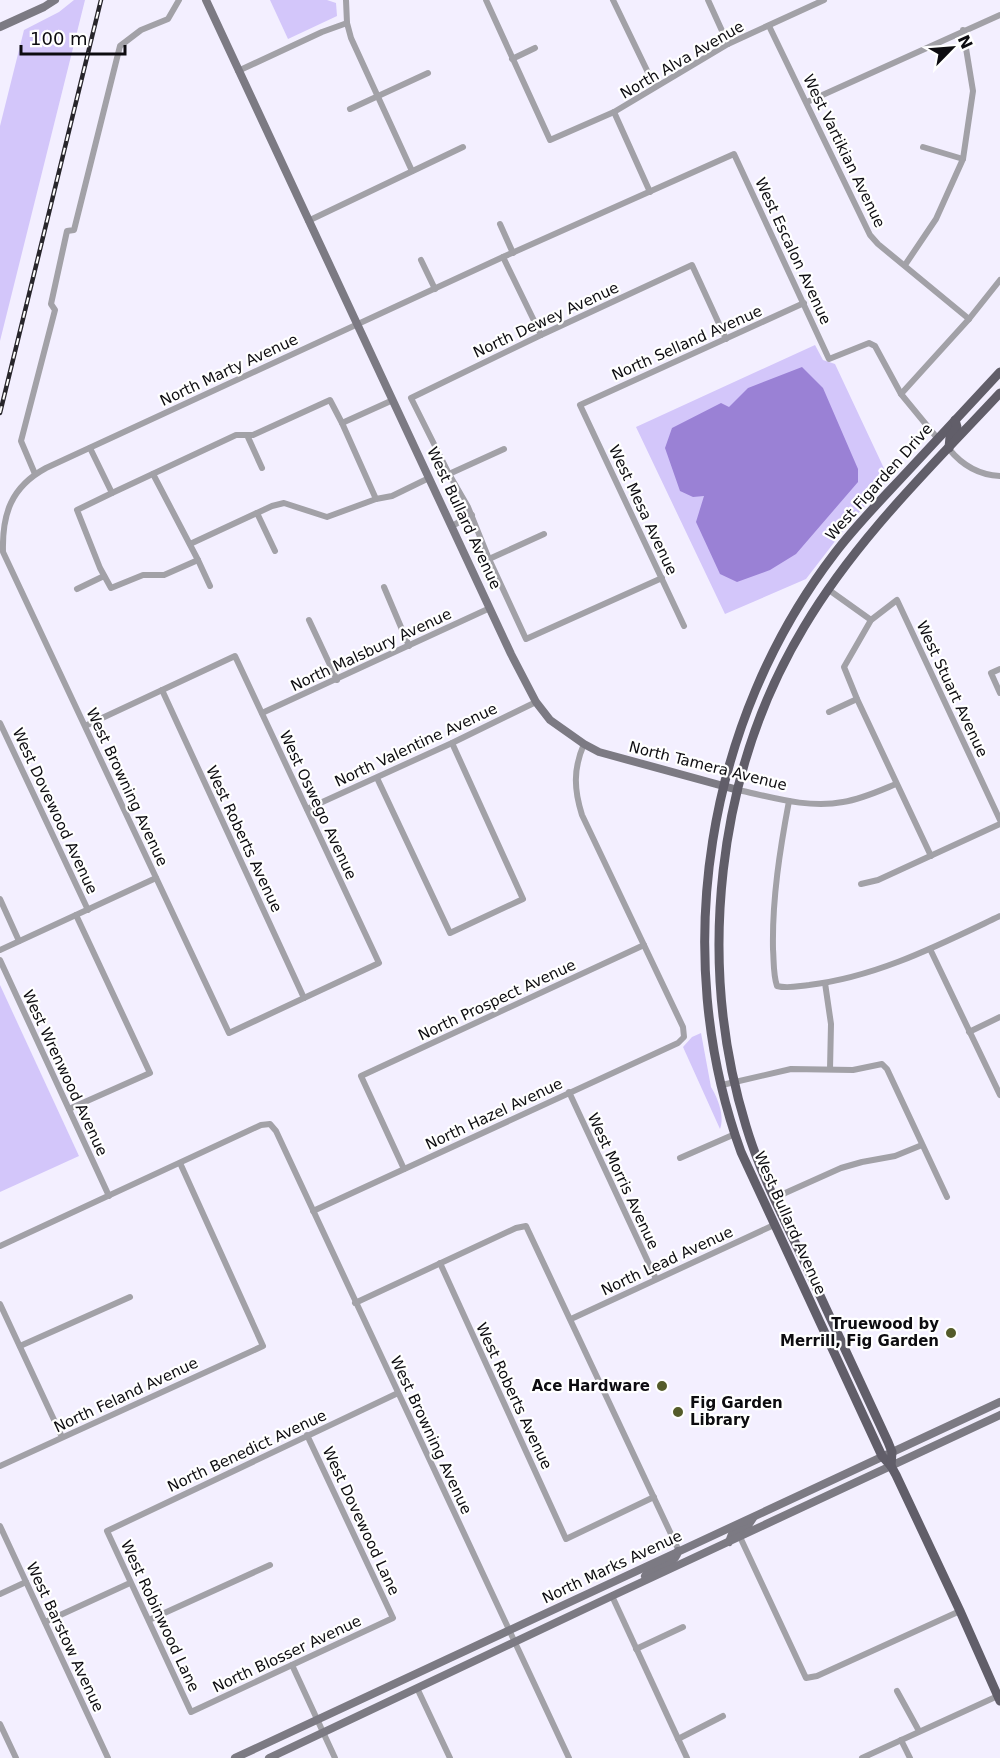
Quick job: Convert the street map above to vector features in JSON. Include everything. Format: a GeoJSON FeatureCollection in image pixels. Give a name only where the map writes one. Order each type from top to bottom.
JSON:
{"type":"FeatureCollection","features":[{"type":"Feature","properties":{"kind":"main road"},"geometry":{"type":"LineString","coordinates":[[0,27],[55,0]]}},
{"type":"Feature","properties":{"kind":"main road","name":"West Bullard Avenue"},"geometry":{"type":"LineString","coordinates":[[206,0],[536,702],[550,720],[584,744]]}},
{"type":"Feature","properties":{"kind":"main road","name":"West Figarden Drive"},"geometry":{"type":"LineString","coordinates":[[722,1085],[707,995],[705,918],[711,848],[723,785],[760,680],[779,641],[813,584],[864,518],[1000,372]]}},
{"type":"Feature","properties":{"kind":"main road","name":"West Figarden Drive"},"geometry":{"type":"LineString","coordinates":[[738,790],[768,698],[804,626],[850,559],[927,470],[1000,393]]}},
{"type":"Feature","properties":{"kind":"main road"},"geometry":{"type":"LineString","coordinates":[[949,449],[950,437],[957,427],[955,420]]}},
{"type":"Feature","properties":{"kind":"main road"},"geometry":{"type":"LineString","coordinates":[[927,470],[939,448],[938,439]]}},
{"type":"Feature","properties":{"kind":"main road","name":"North Tamera Avenue"},"geometry":{"type":"LineString","coordinates":[[584,744],[600,752],[738,790]]}},
{"type":"Feature","properties":{"kind":"main road","name":"West Bullard Avenue"},"geometry":{"type":"LineString","coordinates":[[738,790],[724,865],[720,938],[723,1011],[735,1083],[756,1156],[892,1452],[891,1466]]}},
{"type":"Feature","properties":{"kind":"main road","name":"West Bullard Avenue"},"geometry":{"type":"LineString","coordinates":[[722,1085],[735,1134],[774,1225],[882,1456],[891,1466],[960,1611],[999,1698]]}},
{"type":"Feature","properties":{"kind":"main road"},"geometry":{"type":"LineString","coordinates":[[735,1134],[743,1139],[749,1152],[756,1156]]}},
{"type":"Feature","properties":{"kind":"main road"},"geometry":{"type":"LineString","coordinates":[[825,1331],[835,1343],[841,1341]]}},
{"type":"Feature","properties":{"kind":"main road","name":"North Marks Avenue"},"geometry":{"type":"LineString","coordinates":[[235,1758],[1000,1402]]}},
{"type":"Feature","properties":{"kind":"main road"},"geometry":{"type":"LineString","coordinates":[[988,1421],[1000,1410]]}},
{"type":"Feature","properties":{"kind":"main road","name":"North Marks Avenue"},"geometry":{"type":"LineString","coordinates":[[269,1758],[1000,1415]]}},
{"type":"Feature","properties":{"kind":"main road"},"geometry":{"type":"LineString","coordinates":[[729,1542],[732,1534],[747,1527],[753,1516]]}},
{"type":"Feature","properties":{"kind":"main road"},"geometry":{"type":"LineString","coordinates":[[641,1582],[647,1573],[673,1561],[679,1551]]}},
{"type":"Feature","properties":{"kind":"street"},"geometry":{"type":"LineString","coordinates":[[35,474],[21,441],[55,310],[51,304],[67,231],[74,230],[120,46],[141,30],[168,19],[179,0]]}},
{"type":"Feature","properties":{"kind":"street"},"geometry":{"type":"LineString","coordinates":[[346,0],[347,23],[354,46],[412,171]]}},
{"type":"Feature","properties":{"kind":"street"},"geometry":{"type":"LineString","coordinates":[[486,0],[512,59],[535,48]]}},
{"type":"Feature","properties":{"kind":"street"},"geometry":{"type":"LineString","coordinates":[[613,0],[655,87]]}},
{"type":"Feature","properties":{"kind":"street"},"geometry":{"type":"LineString","coordinates":[[708,0],[729,44]]}},
{"type":"Feature","properties":{"kind":"street","name":"North Alva Avenue"},"geometry":{"type":"LineString","coordinates":[[512,59],[550,140],[614,112],[729,44],[824,0]]}},
{"type":"Feature","properties":{"kind":"street"},"geometry":{"type":"LineString","coordinates":[[807,102],[1000,15]]}},
{"type":"Feature","properties":{"kind":"street"},"geometry":{"type":"LineString","coordinates":[[238,71],[322,32],[347,23]]}},
{"type":"Feature","properties":{"kind":"street","name":"West Vartikian Avenue"},"geometry":{"type":"LineString","coordinates":[[769,26],[870,235],[969,319]]}},
{"type":"Feature","properties":{"kind":"street"},"geometry":{"type":"LineString","coordinates":[[905,265],[936,219],[963,159],[973,91],[963,30]]}},
{"type":"Feature","properties":{"kind":"street"},"geometry":{"type":"LineString","coordinates":[[350,109],[428,73]]}},
{"type":"Feature","properties":{"kind":"street"},"geometry":{"type":"LineString","coordinates":[[614,112],[650,192]]}},
{"type":"Feature","properties":{"kind":"street"},"geometry":{"type":"LineString","coordinates":[[308,221],[463,147]]}},
{"type":"Feature","properties":{"kind":"street"},"geometry":{"type":"LineString","coordinates":[[923,147],[963,159]]}},
{"type":"Feature","properties":{"kind":"street","name":"North Marty Avenue"},"geometry":{"type":"LineString","coordinates":[[35,474],[435,288],[734,154]]}},
{"type":"Feature","properties":{"kind":"street","name":"West Escalon Avenue"},"geometry":{"type":"LineString","coordinates":[[734,154],[829,359],[869,343],[874,345],[901,394]]}},
{"type":"Feature","properties":{"kind":"street"},"geometry":{"type":"LineString","coordinates":[[500,224],[513,253]]}},
{"type":"Feature","properties":{"kind":"street"},"geometry":{"type":"LineString","coordinates":[[503,257],[541,334]]}},
{"type":"Feature","properties":{"kind":"street"},"geometry":{"type":"LineString","coordinates":[[421,260],[435,288]]}},
{"type":"Feature","properties":{"kind":"street","name":"North Dewey Avenue"},"geometry":{"type":"LineString","coordinates":[[411,398],[541,334],[692,265],[726,339]]}},
{"type":"Feature","properties":{"kind":"street"},"geometry":{"type":"LineString","coordinates":[[938,439],[901,394],[969,319],[1000,280]]}},
{"type":"Feature","properties":{"kind":"street","name":"North Selland Avenue"},"geometry":{"type":"LineString","coordinates":[[580,405],[804,303]]}},
{"type":"Feature","properties":{"kind":"street","name":"West Bullard Avenue"},"geometry":{"type":"LineString","coordinates":[[411,398],[472,515],[489,559],[526,639],[662,578]]}},
{"type":"Feature","properties":{"kind":"street"},"geometry":{"type":"LineString","coordinates":[[198,560],[165,575],[143,575],[111,588],[77,510],[236,435],[253,435],[330,400],[376,499]]}},
{"type":"Feature","properties":{"kind":"street"},"geometry":{"type":"LineString","coordinates":[[342,423],[393,400]]}},
{"type":"Feature","properties":{"kind":"street","name":"West Mesa Avenue"},"geometry":{"type":"LineString","coordinates":[[580,405],[684,626]]}},
{"type":"Feature","properties":{"kind":"street"},"geometry":{"type":"LineString","coordinates":[[247,435],[262,468]]}},
{"type":"Feature","properties":{"kind":"street"},"geometry":{"type":"LineString","coordinates":[[90,448],[112,493]]}},
{"type":"Feature","properties":{"kind":"street"},"geometry":{"type":"LineString","coordinates":[[449,474],[504,449]]}},
{"type":"Feature","properties":{"kind":"street"},"geometry":{"type":"LineString","coordinates":[[949,449],[971,470],[991,476],[1000,476]]}},
{"type":"Feature","properties":{"kind":"street","name":"West Browning Avenue"},"geometry":{"type":"LineString","coordinates":[[35,474],[26,482],[10,505],[3,533],[3,552],[229,1033],[304,998]]}},
{"type":"Feature","properties":{"kind":"street"},"geometry":{"type":"LineString","coordinates":[[153,474],[210,586]]}},
{"type":"Feature","properties":{"kind":"street"},"geometry":{"type":"LineString","coordinates":[[190,543],[284,503],[327,517],[376,499],[392,496],[429,478]]}},
{"type":"Feature","properties":{"kind":"street"},"geometry":{"type":"LineString","coordinates":[[257,513],[275,551]]}},
{"type":"Feature","properties":{"kind":"street"},"geometry":{"type":"LineString","coordinates":[[452,526],[472,515]]}},
{"type":"Feature","properties":{"kind":"street"},"geometry":{"type":"LineString","coordinates":[[489,559],[544,534]]}},
{"type":"Feature","properties":{"kind":"street"},"geometry":{"type":"LineString","coordinates":[[78,589],[104,576]]}},
{"type":"Feature","properties":{"kind":"street"},"geometry":{"type":"LineString","coordinates":[[384,587],[410,646]]}},
{"type":"Feature","properties":{"kind":"street"},"geometry":{"type":"LineString","coordinates":[[829,590],[872,620],[844,667],[931,856]]}},
{"type":"Feature","properties":{"kind":"street","name":"West Stuart Avenue"},"geometry":{"type":"LineString","coordinates":[[872,620],[897,600],[1000,822]]}},
{"type":"Feature","properties":{"kind":"street","name":"North Malsbury Avenue"},"geometry":{"type":"LineString","coordinates":[[262,713],[490,608]]}},
{"type":"Feature","properties":{"kind":"street"},"geometry":{"type":"LineString","coordinates":[[309,621],[337,680]]}},
{"type":"Feature","properties":{"kind":"street","name":"West Oswego Avenue"},"geometry":{"type":"LineString","coordinates":[[162,690],[235,656],[379,963],[304,998]]}},
{"type":"Feature","properties":{"kind":"street"},"geometry":{"type":"LineString","coordinates":[[1000,669],[991,673],[1000,693]]}},
{"type":"Feature","properties":{"kind":"street"},"geometry":{"type":"LineString","coordinates":[[85,726],[162,690]]}},
{"type":"Feature","properties":{"kind":"street","name":"West Roberts Avenue"},"geometry":{"type":"LineString","coordinates":[[162,690],[304,998]]}},
{"type":"Feature","properties":{"kind":"street"},"geometry":{"type":"LineString","coordinates":[[829,712],[857,699]]}},
{"type":"Feature","properties":{"kind":"street","name":"North Valentine Avenue"},"geometry":{"type":"LineString","coordinates":[[307,809],[536,702]]}},
{"type":"Feature","properties":{"kind":"street","name":"West Dovewood Avenue"},"geometry":{"type":"LineString","coordinates":[[0,723],[88,910]]}},
{"type":"Feature","properties":{"kind":"street"},"geometry":{"type":"LineString","coordinates":[[377,778],[450,933],[523,899],[452,743]]}},
{"type":"Feature","properties":{"kind":"street"},"geometry":{"type":"LineString","coordinates":[[584,744],[576,768],[577,798],[582,815],[644,945]]}},
{"type":"Feature","properties":{"kind":"street","name":"North Tamera Avenue"},"geometry":{"type":"LineString","coordinates":[[738,790],[789,801],[842,803],[896,784]]}},
{"type":"Feature","properties":{"kind":"street"},"geometry":{"type":"LineString","coordinates":[[789,801],[776,889],[773,937],[774,978],[777,986],[784,988],[825,983],[876,970],[930,949],[1000,916]]}},
{"type":"Feature","properties":{"kind":"street"},"geometry":{"type":"LineString","coordinates":[[861,884],[878,880],[1000,822]]}},
{"type":"Feature","properties":{"kind":"street"},"geometry":{"type":"LineString","coordinates":[[0,950],[156,878]]}},
{"type":"Feature","properties":{"kind":"street"},"geometry":{"type":"LineString","coordinates":[[0,899],[19,941]]}},
{"type":"Feature","properties":{"kind":"street"},"geometry":{"type":"LineString","coordinates":[[69,1109],[150,1073],[76,915]]}},
{"type":"Feature","properties":{"kind":"street","name":"North Hazel Avenue"},"geometry":{"type":"LineString","coordinates":[[313,1211],[678,1043],[684,1037],[682,1027],[644,945]]}},
{"type":"Feature","properties":{"kind":"street","name":"North Prospect Avenue"},"geometry":{"type":"LineString","coordinates":[[404,1169],[361,1076],[644,945]]}},
{"type":"Feature","properties":{"kind":"street"},"geometry":{"type":"LineString","coordinates":[[930,949],[1000,1095]]}},
{"type":"Feature","properties":{"kind":"street","name":"West Wrenwood Avenue"},"geometry":{"type":"LineString","coordinates":[[0,960],[109,1196]]}},
{"type":"Feature","properties":{"kind":"street"},"geometry":{"type":"LineString","coordinates":[[825,983],[831,1024],[830,1069]]}},
{"type":"Feature","properties":{"kind":"street"},"geometry":{"type":"LineString","coordinates":[[969,1032],[1000,1017]]}},
{"type":"Feature","properties":{"kind":"street"},"geometry":{"type":"LineString","coordinates":[[722,1085],[791,1069],[853,1070],[882,1064],[887,1069],[947,1197]]}},
{"type":"Feature","properties":{"kind":"street","name":"West Morris Avenue"},"geometry":{"type":"LineString","coordinates":[[569,1092],[656,1279]]}},
{"type":"Feature","properties":{"kind":"street","name":"West Browning Avenue"},"geometry":{"type":"LineString","coordinates":[[180,1163],[261,1125],[270,1124],[276,1131],[569,1758]]}},
{"type":"Feature","properties":{"kind":"street"},"geometry":{"type":"LineString","coordinates":[[680,1158],[735,1134]]}},
{"type":"Feature","properties":{"kind":"street"},"geometry":{"type":"LineString","coordinates":[[774,1198],[842,1168],[895,1156],[922,1145]]}},
{"type":"Feature","properties":{"kind":"street"},"geometry":{"type":"LineString","coordinates":[[0,1246],[180,1163]]}},
{"type":"Feature","properties":{"kind":"street","name":"North Feland Avenue"},"geometry":{"type":"LineString","coordinates":[[0,1466],[262,1346],[180,1163]]}},
{"type":"Feature","properties":{"kind":"street","name":"North Lead Avenue"},"geometry":{"type":"LineString","coordinates":[[570,1319],[774,1225]]}},
{"type":"Feature","properties":{"kind":"street"},"geometry":{"type":"LineString","coordinates":[[355,1303],[516,1228],[526,1226],[679,1551]]}},
{"type":"Feature","properties":{"kind":"street","name":"West Roberts Avenue"},"geometry":{"type":"LineString","coordinates":[[440,1263],[566,1539],[654,1497]]}},
{"type":"Feature","properties":{"kind":"street"},"geometry":{"type":"LineString","coordinates":[[20,1347],[130,1297]]}},
{"type":"Feature","properties":{"kind":"street"},"geometry":{"type":"LineString","coordinates":[[0,1304],[62,1437]]}},
{"type":"Feature","properties":{"kind":"street","name":"North Benedict Avenue"},"geometry":{"type":"LineString","coordinates":[[107,1531],[398,1393]]}},
{"type":"Feature","properties":{"kind":"street","name":"West Dovewood Lane"},"geometry":{"type":"LineString","coordinates":[[307,1435],[393,1618]]}},
{"type":"Feature","properties":{"kind":"street","name":"West Barstow Avenue"},"geometry":{"type":"LineString","coordinates":[[0,1526],[108,1758]]}},
{"type":"Feature","properties":{"kind":"street","name":"West Robinwood Lane"},"geometry":{"type":"LineString","coordinates":[[107,1531],[191,1712]]}},
{"type":"Feature","properties":{"kind":"street"},"geometry":{"type":"LineString","coordinates":[[740,1537],[806,1678],[817,1676],[960,1611]]}},
{"type":"Feature","properties":{"kind":"street"},"geometry":{"type":"LineString","coordinates":[[149,1620],[270,1565]]}},
{"type":"Feature","properties":{"kind":"street"},"geometry":{"type":"LineString","coordinates":[[0,1594],[26,1582]]}},
{"type":"Feature","properties":{"kind":"street"},"geometry":{"type":"LineString","coordinates":[[45,1622],[130,1582]]}},
{"type":"Feature","properties":{"kind":"street"},"geometry":{"type":"LineString","coordinates":[[612,1596],[687,1758]]}},
{"type":"Feature","properties":{"kind":"street","name":"North Blosser Avenue"},"geometry":{"type":"LineString","coordinates":[[191,1712],[393,1618]]}},
{"type":"Feature","properties":{"kind":"street"},"geometry":{"type":"LineString","coordinates":[[636,1649],[683,1627]]}},
{"type":"Feature","properties":{"kind":"street"},"geometry":{"type":"LineString","coordinates":[[292,1665],[335,1758]]}},
{"type":"Feature","properties":{"kind":"street"},"geometry":{"type":"LineString","coordinates":[[417,1688],[450,1758]]}},
{"type":"Feature","properties":{"kind":"street"},"geometry":{"type":"LineString","coordinates":[[897,1691],[919,1731]]}},
{"type":"Feature","properties":{"kind":"street"},"geometry":{"type":"LineString","coordinates":[[862,1758],[919,1731],[999,1698]]}},
{"type":"Feature","properties":{"kind":"street"},"geometry":{"type":"LineString","coordinates":[[678,1738],[723,1716]]}},
{"type":"Feature","properties":{"kind":"street"},"geometry":{"type":"LineString","coordinates":[[0,1724],[16,1758]]}},
{"type":"Feature","properties":{"kind":"street"},"geometry":{"type":"LineString","coordinates":[[901,1740],[910,1758]]}},
{"type":"Feature","properties":{"kind":"shaded area"},"geometry":{"type":"Polygon","coordinates":[[[74,0],[85,0],[0,341],[0,126],[24,30],[59,12],[74,0]]]}},
{"type":"Feature","properties":{"kind":"shaded area"},"geometry":{"type":"Polygon","coordinates":[[[270,0],[327,0],[336,3],[337,16],[288,39],[270,0]]]}},
{"type":"Feature","properties":{"kind":"shaded area"},"geometry":{"type":"Polygon","coordinates":[[[815,345],[823,360],[835,364],[889,479],[846,527],[806,579],[725,614],[636,427],[815,345]]]}},
{"type":"Feature","properties":{"kind":"shaded area"},"geometry":{"type":"Polygon","coordinates":[[[802,367],[823,388],[858,469],[858,482],[796,554],[770,570],[737,582],[720,574],[696,522],[704,496],[693,497],[680,491],[665,448],[672,428],[721,403],[729,407],[748,388],[802,367]]]}},
{"type":"Feature","properties":{"kind":"shaded area"},"geometry":{"type":"Polygon","coordinates":[[[0,985],[79,1156],[0,1192],[0,985]]]}},
{"type":"Feature","properties":{"kind":"shaded area"},"geometry":{"type":"Polygon","coordinates":[[[701,1033],[711,1087],[721,1113],[720,1129],[683,1047],[692,1037],[701,1033]]]}},
{"type":"Feature","properties":{"kind":"railway"},"geometry":{"type":"LineString","coordinates":[[0,413],[101,0]]}},
{"type":"Feature","properties":{"kind":"place","name":"Truewood by Merrill, Fig Garden"},"geometry":{"type":"Point","coordinates":[951,1333]}},
{"type":"Feature","properties":{"kind":"place","name":"Ace Hardware"},"geometry":{"type":"Point","coordinates":[662,1386]}},
{"type":"Feature","properties":{"kind":"place","name":"Fig Garden Library"},"geometry":{"type":"Point","coordinates":[678,1412]}}]}
